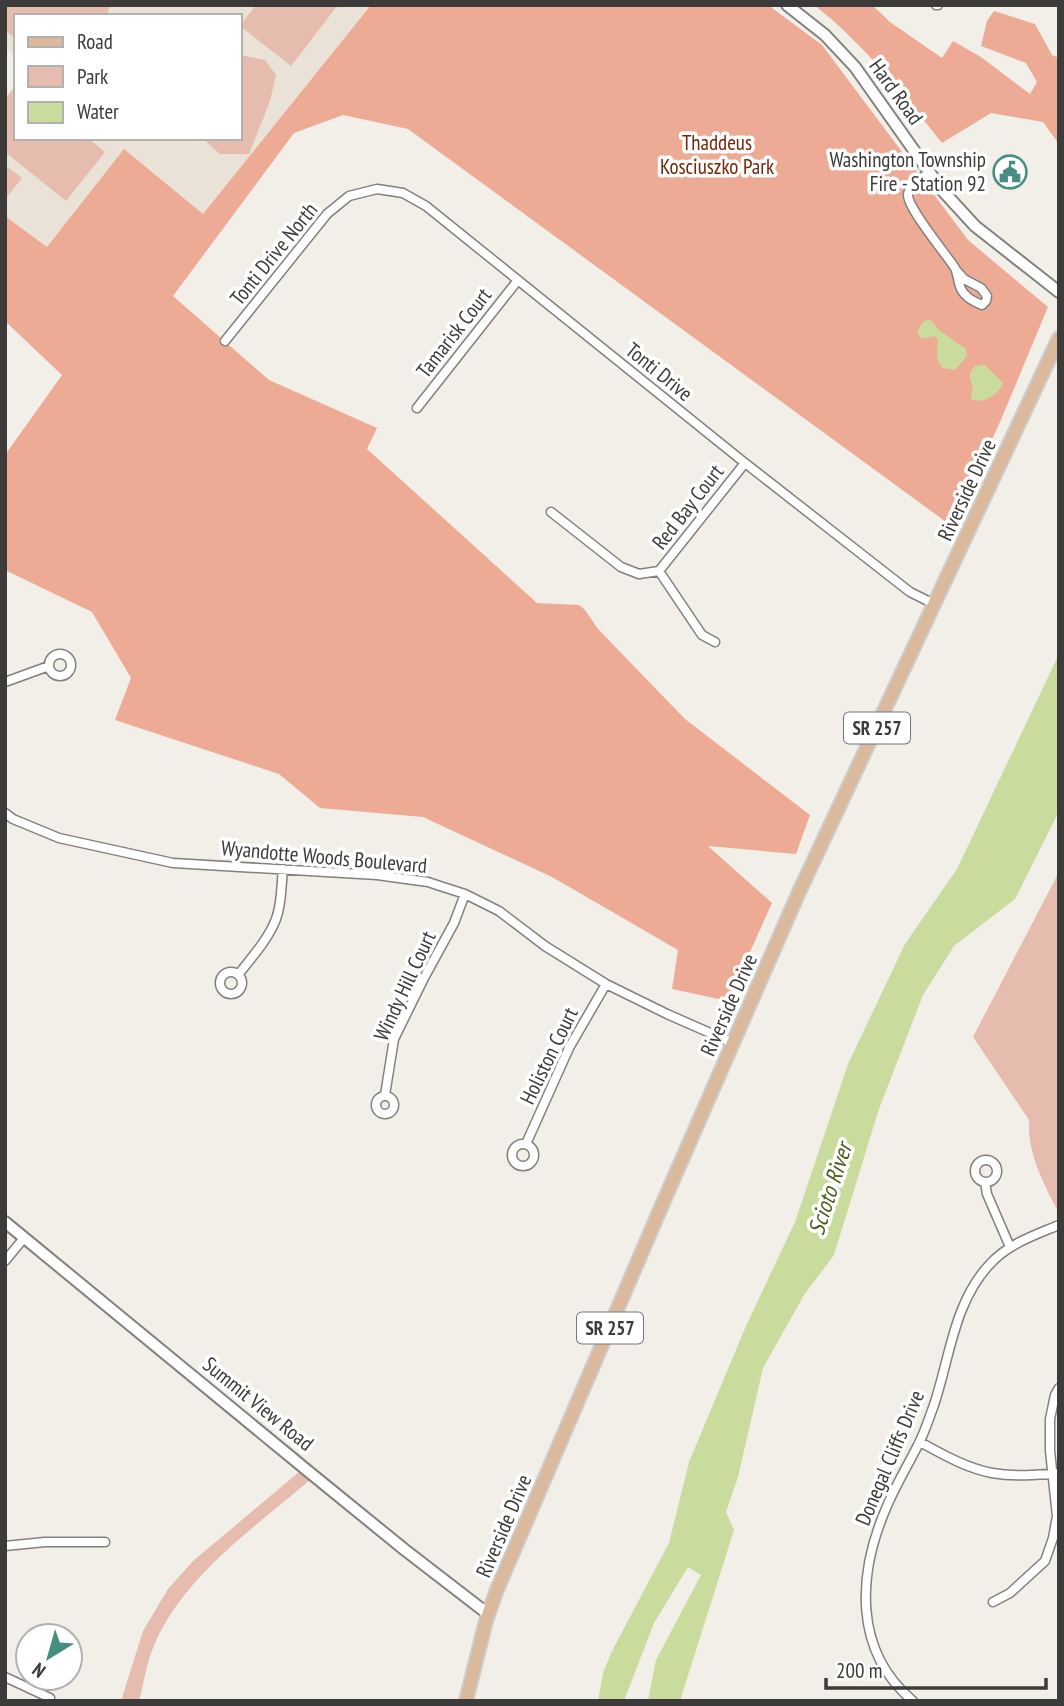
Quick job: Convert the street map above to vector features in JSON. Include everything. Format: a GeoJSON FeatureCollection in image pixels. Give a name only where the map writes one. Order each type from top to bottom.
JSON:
{"type":"FeatureCollection","features":[{"type":"Feature","properties":{"kind":"main road","name":"Riverside Drive"},"geometry":{"type":"LineString","coordinates":[[466,1701],[488,1614],[733,1043],[799,892],[1059,338]]}},
{"type":"Feature","properties":{"kind":"street","name":"Hard Road"},"geometry":{"type":"LineString","coordinates":[[787,5],[825,35],[855,67],[942,190],[975,226],[1059,292]]}},
{"type":"Feature","properties":{"kind":"street"},"geometry":{"type":"LineString","coordinates":[[930,172],[912,187],[908,195],[928,231],[956,270],[964,279],[981,288],[987,296],[982,305],[973,302],[960,288],[956,270]]}},
{"type":"Feature","properties":{"kind":"street","name":"Tonti Drive"},"geometry":{"type":"LineString","coordinates":[[356,195],[377,189],[403,193],[426,206],[745,463],[910,592],[934,604]]}},
{"type":"Feature","properties":{"kind":"street","name":"Tonti Drive North"},"geometry":{"type":"LineString","coordinates":[[225,341],[327,214],[349,196],[356,195]]}},
{"type":"Feature","properties":{"kind":"street","name":"Tamarisk Court"},"geometry":{"type":"LineString","coordinates":[[418,408],[518,280]]}},
{"type":"Feature","properties":{"kind":"street","name":"Red Bay Court"},"geometry":{"type":"LineString","coordinates":[[551,512],[621,567],[639,574],[659,570],[745,463]]}},
{"type":"Feature","properties":{"kind":"street"},"geometry":{"type":"LineString","coordinates":[[659,570],[702,635],[715,642]]}},
{"type":"Feature","properties":{"kind":"street"},"geometry":{"type":"LineString","coordinates":[[5,682],[49,666]]}},
{"type":"Feature","properties":{"kind":"street","name":"Wyandotte Woods Boulevard"},"geometry":{"type":"LineString","coordinates":[[5,813],[59,838],[173,863],[377,875],[428,882],[465,894],[499,911],[545,946],[606,984],[733,1043]]}},
{"type":"Feature","properties":{"kind":"street"},"geometry":{"type":"LineString","coordinates":[[238,975],[276,919],[283,869]]}},
{"type":"Feature","properties":{"kind":"street","name":"Windy Hill Court"},"geometry":{"type":"LineString","coordinates":[[385,1096],[394,1039],[454,923],[465,894]]}},
{"type":"Feature","properties":{"kind":"street","name":"Holiston Court"},"geometry":{"type":"LineString","coordinates":[[526,1144],[569,1048],[606,984]]}},
{"type":"Feature","properties":{"kind":"street"},"geometry":{"type":"LineString","coordinates":[[985,1182],[987,1194],[1010,1247]]}},
{"type":"Feature","properties":{"kind":"street","name":"Summit View Road"},"geometry":{"type":"LineString","coordinates":[[5,1222],[314,1476],[488,1614]]}},
{"type":"Feature","properties":{"kind":"street","name":"Donegal Cliffs Drive"},"geometry":{"type":"LineString","coordinates":[[913,1701],[888,1674],[870,1636],[865,1597],[870,1559],[885,1510],[920,1442],[960,1314],[979,1276],[1010,1247],[1059,1225]]}},
{"type":"Feature","properties":{"kind":"street"},"geometry":{"type":"LineString","coordinates":[[5,1261],[24,1238]]}},
{"type":"Feature","properties":{"kind":"street"},"geometry":{"type":"LineString","coordinates":[[993,1602],[1010,1592],[1045,1562],[1053,1538],[1057,1516],[1056,1473],[1050,1451],[1050,1419],[1059,1388]]}},
{"type":"Feature","properties":{"kind":"street"},"geometry":{"type":"LineString","coordinates":[[920,1442],[956,1462],[992,1473],[1031,1476],[1056,1473]]}},
{"type":"Feature","properties":{"kind":"street"},"geometry":{"type":"LineString","coordinates":[[5,1546],[45,1542],[106,1542]]}},
{"type":"Feature","properties":{"kind":"street"},"geometry":{"type":"LineString","coordinates":[[5,1677],[50,1698]]}},
{"type":"Feature","properties":{"kind":"shaded area"},"geometry":{"type":"Polygon","coordinates":[[[5,5],[371,5],[203,214],[124,149],[47,248],[5,216],[5,97],[14,86],[14,140],[242,140],[242,14],[14,14],[14,55],[5,48],[5,5]]]}},
{"type":"Feature","properties":{"kind":"green space"},"geometry":{"type":"Polygon","coordinates":[[[5,5],[111,5],[107,14],[14,14],[14,37],[5,30],[5,5]]]}},
{"type":"Feature","properties":{"kind":"green space"},"geometry":{"type":"Polygon","coordinates":[[[256,5],[338,5],[291,66],[242,28],[242,23],[256,5]]]}},
{"type":"Feature","properties":{"kind":"green space","name":"Thaddeus Kosciuszko Park"},"geometry":{"type":"Polygon","coordinates":[[[371,5],[768,5],[822,45],[968,240],[1048,307],[953,527],[408,129],[343,115],[294,133],[173,296],[269,380],[377,428],[367,449],[537,603],[579,605],[598,629],[685,719],[810,815],[796,854],[708,846],[772,903],[728,1001],[672,989],[678,950],[552,877],[423,817],[320,808],[279,774],[115,720],[131,678],[92,612],[5,570],[5,455],[62,375],[5,321],[5,216],[47,247],[124,149],[203,214],[371,5]]]}},
{"type":"Feature","properties":{"kind":"green space"},"geometry":{"type":"Polygon","coordinates":[[[814,5],[872,5],[890,22],[942,58],[953,41],[981,57],[1030,94],[1037,82],[1026,63],[981,46],[987,21],[994,11],[1035,24],[1052,55],[1059,58],[1059,147],[1043,122],[991,113],[942,143],[866,53],[814,5]]]}},
{"type":"Feature","properties":{"kind":"green space"},"geometry":{"type":"Polygon","coordinates":[[[242,55],[265,60],[276,75],[270,101],[249,154],[220,154],[204,140],[242,140],[242,55]]]}},
{"type":"Feature","properties":{"kind":"green space"},"geometry":{"type":"Polygon","coordinates":[[[14,88],[14,140],[90,140],[105,152],[66,201],[5,152],[5,99],[14,88]]]}},
{"type":"Feature","properties":{"kind":"green space"},"geometry":{"type":"Polygon","coordinates":[[[5,165],[22,178],[5,199],[5,165]]]}},
{"type":"Feature","properties":{"kind":"green space"},"geometry":{"type":"Polygon","coordinates":[[[1059,872],[1059,1213],[1034,1157],[1029,1120],[973,1037],[1059,872]]]}},
{"type":"Feature","properties":{"kind":"green space"},"geometry":{"type":"Polygon","coordinates":[[[299,1472],[310,1480],[223,1554],[184,1595],[155,1643],[139,1701],[121,1701],[143,1631],[168,1589],[193,1561],[299,1472]]]}},
{"type":"Feature","properties":{"kind":"water"},"geometry":{"type":"Polygon","coordinates":[[[931,320],[939,330],[966,349],[967,356],[955,370],[940,365],[937,355],[938,340],[935,336],[921,339],[917,331],[924,321],[931,320]]]}},
{"type":"Feature","properties":{"kind":"water"},"geometry":{"type":"Polygon","coordinates":[[[985,365],[1003,383],[990,397],[972,400],[970,373],[975,366],[985,365]]]}},
{"type":"Feature","properties":{"kind":"water","name":"Scioto River"},"geometry":{"type":"Polygon","coordinates":[[[1059,654],[1059,811],[1015,899],[954,946],[923,995],[879,1109],[834,1255],[804,1295],[763,1368],[738,1477],[726,1512],[734,1530],[680,1701],[648,1701],[656,1660],[701,1575],[688,1567],[654,1623],[624,1701],[598,1701],[603,1673],[611,1653],[669,1543],[689,1462],[746,1326],[795,1222],[848,1064],[905,944],[957,869],[1059,654]]]}},
{"type":"Feature","properties":{"kind":"place","name":"Washington Township Fire - Station 92"},"geometry":{"type":"Point","coordinates":[1010,172]}}]}
